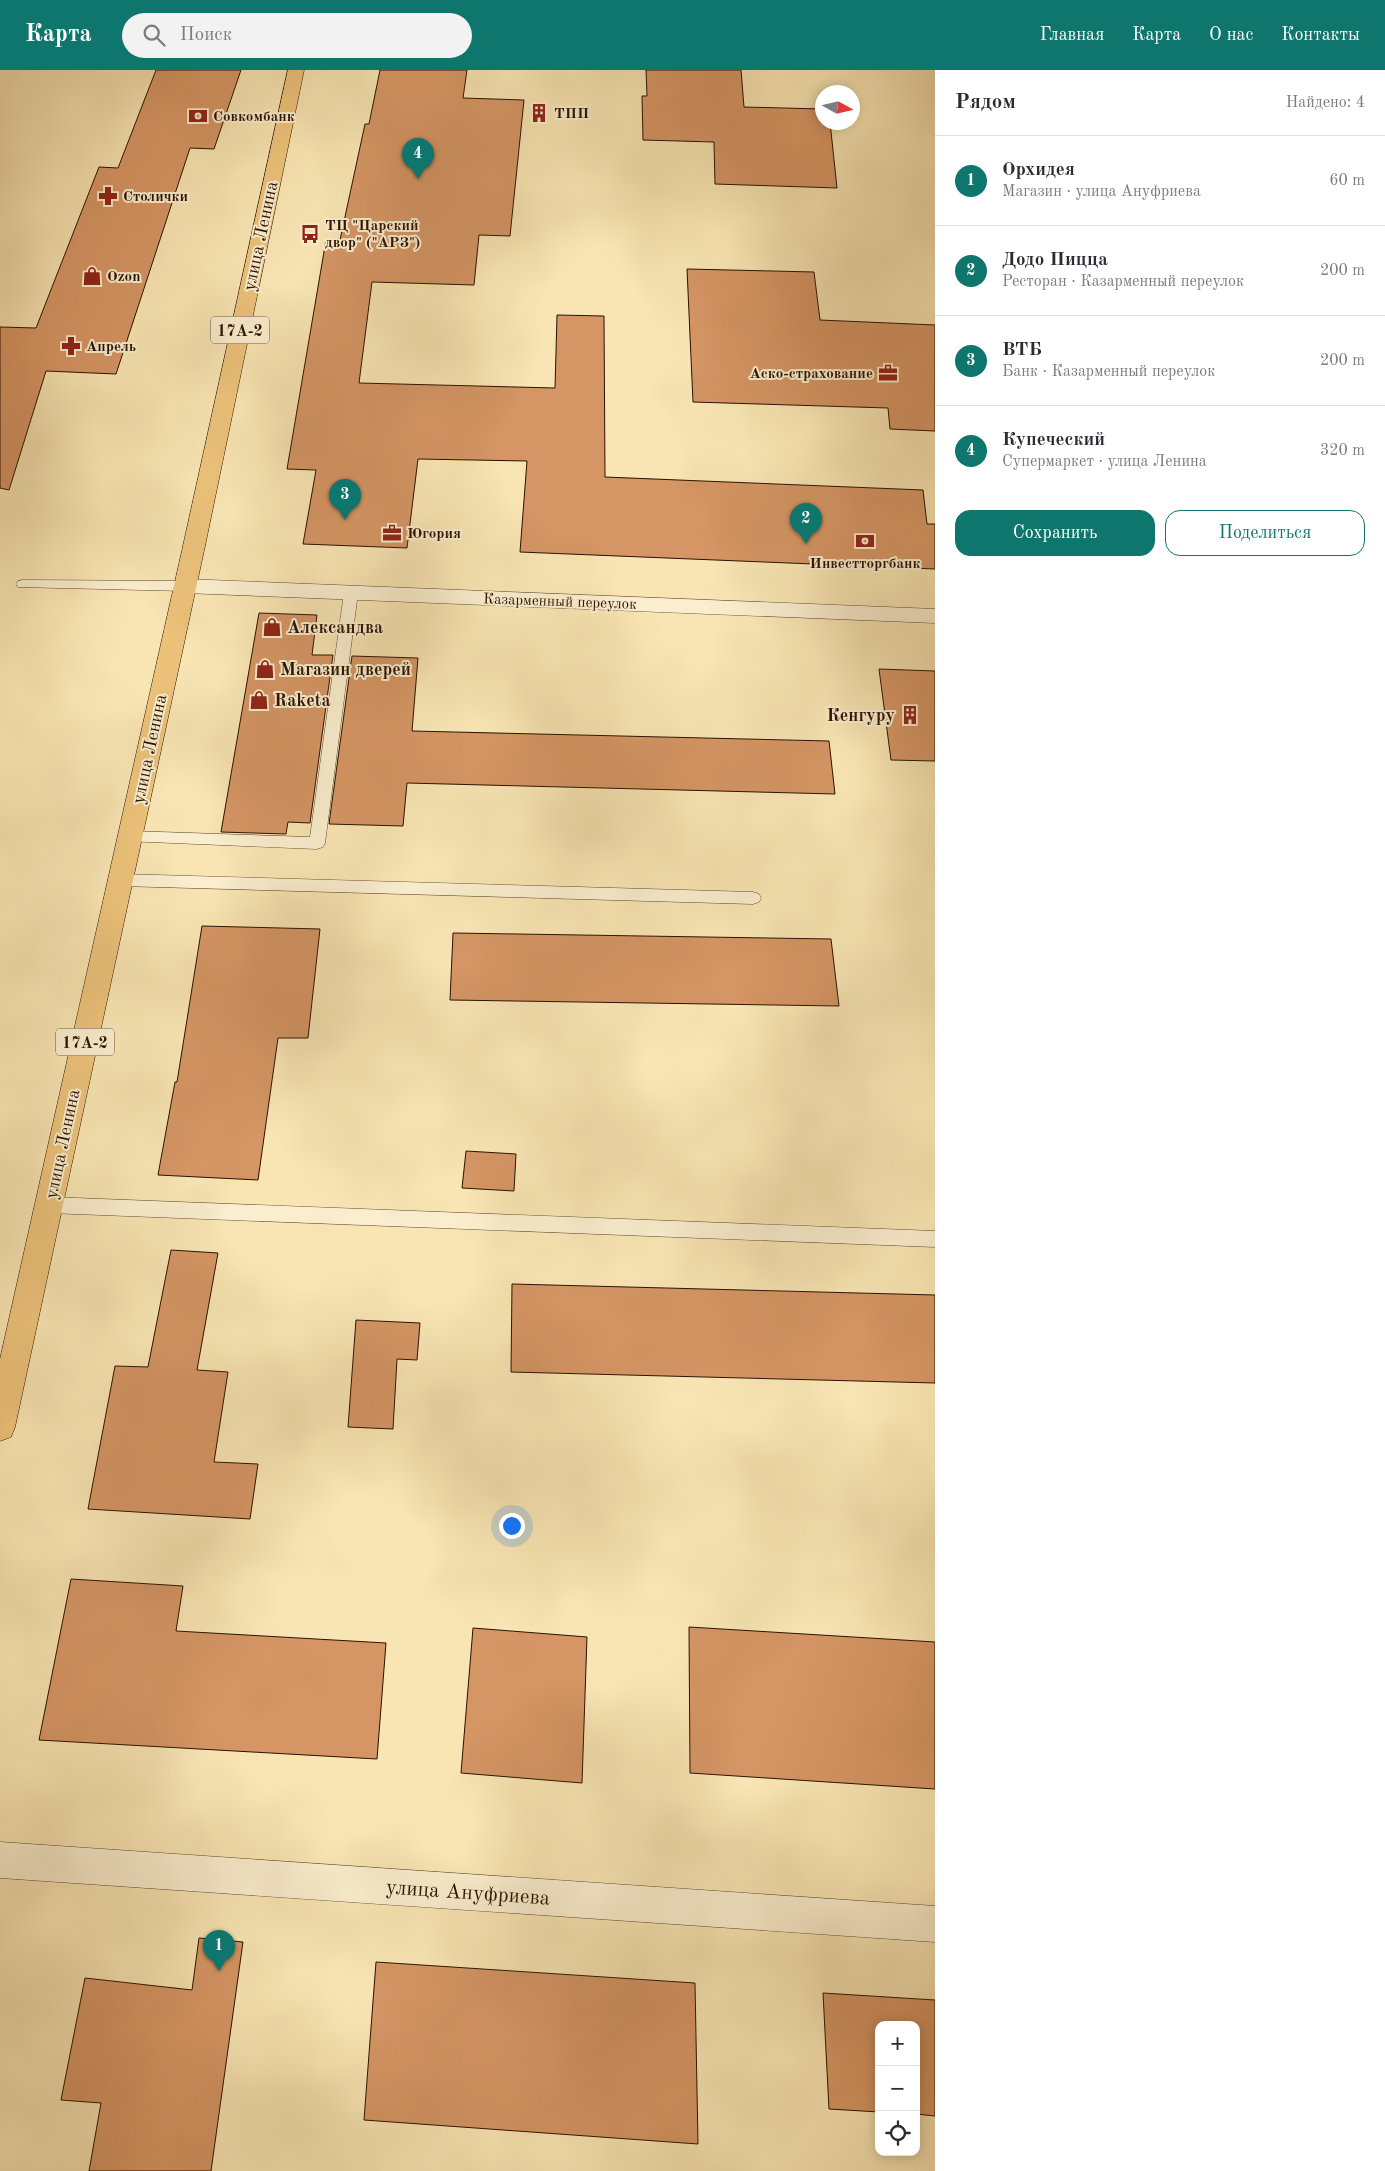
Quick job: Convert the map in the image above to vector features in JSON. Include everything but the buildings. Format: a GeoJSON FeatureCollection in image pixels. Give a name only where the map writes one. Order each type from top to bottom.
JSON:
{"type":"FeatureCollection","features":[{"type":"Feature","properties":{"kind":"main road","name":"улица Ленина"},"geometry":{"type":"LineString","coordinates":[[1,1421],[185,586],[296,70]]}},
{"type":"Feature","properties":{"kind":"street","name":"Казарменный переулок"},"geometry":{"type":"LineString","coordinates":[[185,586],[935,616]]}},
{"type":"Feature","properties":{"kind":"street","name":"улица Ануфриева"},"geometry":{"type":"LineString","coordinates":[[0,1860],[935,1924]]}},
{"type":"Feature","properties":{"kind":"lane"},"geometry":{"type":"LineString","coordinates":[[23,584],[185,586]]}},
{"type":"Feature","properties":{"kind":"lane"},"geometry":{"type":"LineString","coordinates":[[130,837],[317,843],[351,593]]}},
{"type":"Feature","properties":{"kind":"lane"},"geometry":{"type":"LineString","coordinates":[[120,880],[753,898]]}},
{"type":"Feature","properties":{"kind":"lane"},"geometry":{"type":"LineString","coordinates":[[49,1205],[935,1238]]}},
{"type":"Feature","properties":{"kind":"place","name":"ТПП"},"geometry":{"type":"Point","coordinates":[539,113]}},
{"type":"Feature","properties":{"kind":"place","name":"Совкомбанк"},"geometry":{"type":"Point","coordinates":[198,116]}},
{"type":"Feature","properties":{"kind":"place","name":"Купеческий"},"geometry":{"type":"Point","coordinates":[418,179]}},
{"type":"Feature","properties":{"kind":"place","name":"Столички"},"geometry":{"type":"Point","coordinates":[108,196]}},
{"type":"Feature","properties":{"kind":"place","name":"ТЦ \"Царский двор\" (\"АРЗ\")"},"geometry":{"type":"Point","coordinates":[310,234]}},
{"type":"Feature","properties":{"kind":"place","name":"Ozon"},"geometry":{"type":"Point","coordinates":[92,276]}},
{"type":"Feature","properties":{"kind":"place","name":"Апрель"},"geometry":{"type":"Point","coordinates":[71,346]}},
{"type":"Feature","properties":{"kind":"place","name":"Аско-страхование"},"geometry":{"type":"Point","coordinates":[888,373]}},
{"type":"Feature","properties":{"kind":"place","name":"ВТБ"},"geometry":{"type":"Point","coordinates":[345,520]}},
{"type":"Feature","properties":{"kind":"place","name":"Югория"},"geometry":{"type":"Point","coordinates":[392,533]}},
{"type":"Feature","properties":{"kind":"place","name":"Инвестторгбанк"},"geometry":{"type":"Point","coordinates":[865,541]}},
{"type":"Feature","properties":{"kind":"place","name":"Додо Пицца"},"geometry":{"type":"Point","coordinates":[806,544]}},
{"type":"Feature","properties":{"kind":"place","name":"Александва"},"geometry":{"type":"Point","coordinates":[272,627]}},
{"type":"Feature","properties":{"kind":"place","name":"Магазин дверей"},"geometry":{"type":"Point","coordinates":[265,669]}},
{"type":"Feature","properties":{"kind":"place","name":"Raketa"},"geometry":{"type":"Point","coordinates":[259,700]}},
{"type":"Feature","properties":{"kind":"place","name":"Кенгуру"},"geometry":{"type":"Point","coordinates":[910,715]}},
{"type":"Feature","properties":{"kind":"place","name":"Орхидея"},"geometry":{"type":"Point","coordinates":[219,1971]}}]}
